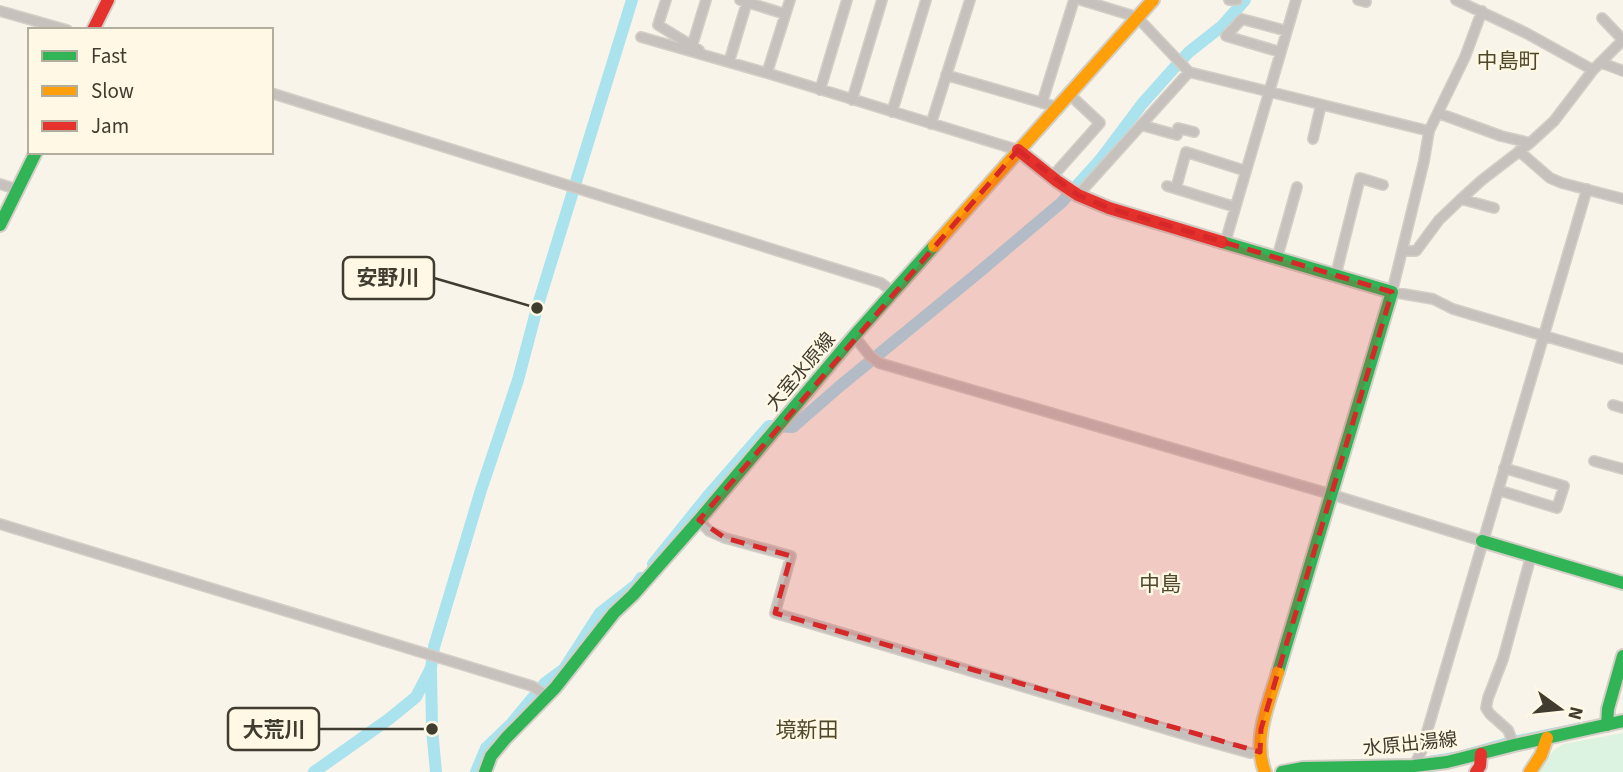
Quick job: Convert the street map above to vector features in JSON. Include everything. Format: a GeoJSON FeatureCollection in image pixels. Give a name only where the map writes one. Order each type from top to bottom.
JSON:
{"type":"FeatureCollection","features":[{"type":"Feature","properties":{"kind":"main road"},"geometry":{"type":"LineString","coordinates":[[94,28],[108,0]]}},
{"type":"Feature","properties":{"kind":"main road","name":"大室水原線"},"geometry":{"type":"LineString","coordinates":[[485,772],[491,756],[543,692],[633,595],[854,336],[1153,0]]}},
{"type":"Feature","properties":{"kind":"main road"},"geometry":{"type":"LineString","coordinates":[[1018,150],[1078,195],[1109,208],[1392,292],[1261,729],[1260,760],[1265,772]]}},
{"type":"Feature","properties":{"kind":"main road"},"geometry":{"type":"LineString","coordinates":[[0,225],[35,154]]}},
{"type":"Feature","properties":{"kind":"main road"},"geometry":{"type":"LineString","coordinates":[[1482,541],[1623,583]]}},
{"type":"Feature","properties":{"kind":"main road"},"geometry":{"type":"LineString","coordinates":[[1607,725],[1608,709],[1623,656]]}},
{"type":"Feature","properties":{"kind":"main road","name":"水原出湯線"},"geometry":{"type":"LineString","coordinates":[[1282,772],[1303,768],[1349,770],[1417,767],[1623,721]]}},
{"type":"Feature","properties":{"kind":"main road"},"geometry":{"type":"LineString","coordinates":[[1530,772],[1541,755],[1547,738]]}},
{"type":"Feature","properties":{"kind":"main road"},"geometry":{"type":"LineString","coordinates":[[1476,772],[1480,766],[1481,754]]}},
{"type":"Feature","properties":{"kind":"street"},"geometry":{"type":"LineString","coordinates":[[666,0],[658,25],[711,57]]}},
{"type":"Feature","properties":{"kind":"street"},"geometry":{"type":"LineString","coordinates":[[692,46],[706,0]]}},
{"type":"Feature","properties":{"kind":"street"},"geometry":{"type":"LineString","coordinates":[[767,73],[790,0]]}},
{"type":"Feature","properties":{"kind":"street"},"geometry":{"type":"LineString","coordinates":[[820,90],[847,0]]}},
{"type":"Feature","properties":{"kind":"street"},"geometry":{"type":"LineString","coordinates":[[852,100],[882,0]]}},
{"type":"Feature","properties":{"kind":"street"},"geometry":{"type":"LineString","coordinates":[[892,112],[926,0]]}},
{"type":"Feature","properties":{"kind":"street"},"geometry":{"type":"LineString","coordinates":[[931,124],[970,0]]}},
{"type":"Feature","properties":{"kind":"street"},"geometry":{"type":"LineString","coordinates":[[1042,103],[1074,0]]}},
{"type":"Feature","properties":{"kind":"street"},"geometry":{"type":"LineString","coordinates":[[1081,0],[1137,17],[1189,72],[1429,131]]}},
{"type":"Feature","properties":{"kind":"street"},"geometry":{"type":"LineString","coordinates":[[1118,11],[1121,0]]}},
{"type":"Feature","properties":{"kind":"street"},"geometry":{"type":"LineString","coordinates":[[1230,0],[1237,0]]}},
{"type":"Feature","properties":{"kind":"street"},"geometry":{"type":"LineString","coordinates":[[1225,243],[1296,0]]}},
{"type":"Feature","properties":{"kind":"street"},"geometry":{"type":"LineString","coordinates":[[1456,0],[1526,33],[1593,70]]}},
{"type":"Feature","properties":{"kind":"street"},"geometry":{"type":"LineString","coordinates":[[729,62],[743,1],[785,13]]}},
{"type":"Feature","properties":{"kind":"street"},"geometry":{"type":"LineString","coordinates":[[0,11],[60,28]]}},
{"type":"Feature","properties":{"kind":"street"},"geometry":{"type":"LineString","coordinates":[[1482,11],[1465,57],[1429,131],[1392,292],[1433,299],[1453,309],[1623,359]]}},
{"type":"Feature","properties":{"kind":"street"},"geometry":{"type":"LineString","coordinates":[[1403,251],[1416,251],[1439,220],[1461,199],[1530,144],[1554,121],[1593,70],[1623,40],[1601,18]]}},
{"type":"Feature","properties":{"kind":"street"},"geometry":{"type":"LineString","coordinates":[[1280,52],[1226,36],[1242,19],[1287,31]]}},
{"type":"Feature","properties":{"kind":"street"},"geometry":{"type":"LineString","coordinates":[[641,37],[1018,150]]}},
{"type":"Feature","properties":{"kind":"street"},"geometry":{"type":"LineString","coordinates":[[1602,63],[1623,71]]}},
{"type":"Feature","properties":{"kind":"street"},"geometry":{"type":"LineString","coordinates":[[1078,195],[1189,72]]}},
{"type":"Feature","properties":{"kind":"street"},"geometry":{"type":"LineString","coordinates":[[946,75],[1057,107]]}},
{"type":"Feature","properties":{"kind":"street"},"geometry":{"type":"LineString","coordinates":[[273,94],[881,283],[893,292]]}},
{"type":"Feature","properties":{"kind":"street"},"geometry":{"type":"LineString","coordinates":[[1052,177],[1100,123],[1069,94]]}},
{"type":"Feature","properties":{"kind":"street"},"geometry":{"type":"LineString","coordinates":[[1312,139],[1321,105]]}},
{"type":"Feature","properties":{"kind":"street"},"geometry":{"type":"LineString","coordinates":[[1438,113],[1530,144]]}},
{"type":"Feature","properties":{"kind":"street"},"geometry":{"type":"LineString","coordinates":[[1141,125],[1177,135],[1178,128],[1194,132]]}},
{"type":"Feature","properties":{"kind":"street"},"geometry":{"type":"LineString","coordinates":[[1519,151],[1550,178],[1623,199]]}},
{"type":"Feature","properties":{"kind":"street"},"geometry":{"type":"LineString","coordinates":[[1235,207],[1171,187],[1186,152],[1246,171]]}},
{"type":"Feature","properties":{"kind":"street"},"geometry":{"type":"LineString","coordinates":[[1336,274],[1360,178],[1383,185]]}},
{"type":"Feature","properties":{"kind":"street"},"geometry":{"type":"LineString","coordinates":[[0,184],[19,190]]}},
{"type":"Feature","properties":{"kind":"street"},"geometry":{"type":"LineString","coordinates":[[1277,258],[1297,187]]}},
{"type":"Feature","properties":{"kind":"street"},"geometry":{"type":"LineString","coordinates":[[1417,767],[1587,189]]}},
{"type":"Feature","properties":{"kind":"street"},"geometry":{"type":"LineString","coordinates":[[1461,199],[1494,208]]}},
{"type":"Feature","properties":{"kind":"street"},"geometry":{"type":"LineString","coordinates":[[854,336],[879,363],[1482,541]]}},
{"type":"Feature","properties":{"kind":"street"},"geometry":{"type":"LineString","coordinates":[[1613,405],[1623,408]]}},
{"type":"Feature","properties":{"kind":"street"},"geometry":{"type":"LineString","coordinates":[[1594,461],[1623,469]]}},
{"type":"Feature","properties":{"kind":"street"},"geometry":{"type":"LineString","coordinates":[[1498,490],[1557,508],[1564,486],[1504,468]]}},
{"type":"Feature","properties":{"kind":"street"},"geometry":{"type":"LineString","coordinates":[[699,520],[709,531],[725,538],[791,556],[775,613],[1200,739],[1250,753],[1260,752]]}},
{"type":"Feature","properties":{"kind":"street"},"geometry":{"type":"LineString","coordinates":[[0,524],[448,660],[543,692]]}},
{"type":"Feature","properties":{"kind":"street"},"geometry":{"type":"LineString","coordinates":[[1514,745],[1508,730],[1486,708],[1503,659],[1531,556]]}},
{"type":"Feature","properties":{"kind":"highlighted area"},"geometry":{"type":"Polygon","coordinates":[[[1018,150],[1078,195],[1109,208],[1392,292],[1261,729],[1260,752],[775,613],[791,556],[725,538],[699,520],[1018,150]]]}},
{"type":"Feature","properties":{"kind":"green space"},"geometry":{"type":"Polygon","coordinates":[[[1623,733],[1623,772],[1539,772],[1553,751],[1563,744],[1623,733]]]}},
{"type":"Feature","properties":{"kind":"waterway"},"geometry":{"type":"LineString","coordinates":[[314,772],[416,697],[431,668],[434,647],[481,490],[518,380],[537,308],[632,0]]}},
{"type":"Feature","properties":{"kind":"waterway"},"geometry":{"type":"LineString","coordinates":[[653,564],[769,426],[793,427],[1061,203],[1100,160],[1142,104],[1175,67],[1189,52],[1222,26],[1245,0]]}},
{"type":"Feature","properties":{"kind":"waterway"},"geometry":{"type":"LineString","coordinates":[[476,772],[486,748],[511,724],[545,683],[564,669],[600,613],[641,578]]}},
{"type":"Feature","properties":{"kind":"waterway"},"geometry":{"type":"LineString","coordinates":[[431,671],[436,772]]}},
{"type":"Feature","properties":{"kind":"waterway"},"geometry":{"type":"LineString","coordinates":[[1513,737],[1581,723]]}},
{"type":"Feature","properties":{"kind":"waterway"},"geometry":{"type":"LineString","coordinates":[[1425,759],[1508,738]]}},
{"type":"Feature","properties":{"kind":"traffic: fast"},"geometry":{"type":"LineString","coordinates":[[0,225],[35,154]]}},
{"type":"Feature","properties":{"kind":"traffic: fast"},"geometry":{"type":"LineString","coordinates":[[1222,242],[1392,292],[1278,672]]}},
{"type":"Feature","properties":{"kind":"traffic: fast"},"geometry":{"type":"LineString","coordinates":[[485,772],[491,756],[506,738],[555,688],[614,613],[699,520],[854,336],[934,246]]}},
{"type":"Feature","properties":{"kind":"traffic: fast"},"geometry":{"type":"LineString","coordinates":[[1482,541],[1623,583]]}},
{"type":"Feature","properties":{"kind":"traffic: fast"},"geometry":{"type":"LineString","coordinates":[[1607,725],[1608,709],[1623,656]]}},
{"type":"Feature","properties":{"kind":"traffic: fast"},"geometry":{"type":"LineString","coordinates":[[1282,772],[1303,768],[1414,766],[1447,762],[1623,721]]}},
{"type":"Feature","properties":{"kind":"traffic: slow"},"geometry":{"type":"LineString","coordinates":[[934,246],[1153,0]]}},
{"type":"Feature","properties":{"kind":"traffic: slow"},"geometry":{"type":"LineString","coordinates":[[1265,772],[1261,760],[1261,734],[1278,672]]}},
{"type":"Feature","properties":{"kind":"traffic: slow"},"geometry":{"type":"LineString","coordinates":[[1530,772],[1541,755],[1547,738]]}},
{"type":"Feature","properties":{"kind":"traffic: jam"},"geometry":{"type":"LineString","coordinates":[[94,28],[108,0]]}},
{"type":"Feature","properties":{"kind":"traffic: jam"},"geometry":{"type":"LineString","coordinates":[[1018,150],[1078,195],[1109,208],[1222,242]]}},
{"type":"Feature","properties":{"kind":"traffic: jam"},"geometry":{"type":"LineString","coordinates":[[1476,772],[1480,766],[1481,754]]}},
{"type":"Feature","properties":{"kind":"place","name":"安野川"},"geometry":{"type":"Point","coordinates":[537,308]}},
{"type":"Feature","properties":{"kind":"place","name":"大荒川"},"geometry":{"type":"Point","coordinates":[432,729]}},
{"type":"Feature","properties":{"kind":"district","name":"中島町"},"geometry":{"type":"Point","coordinates":[1508,61]}},
{"type":"Feature","properties":{"kind":"district","name":"中島"},"geometry":{"type":"Point","coordinates":[1160,584]}},
{"type":"Feature","properties":{"kind":"district","name":"境新田"},"geometry":{"type":"Point","coordinates":[807,730]}}]}
